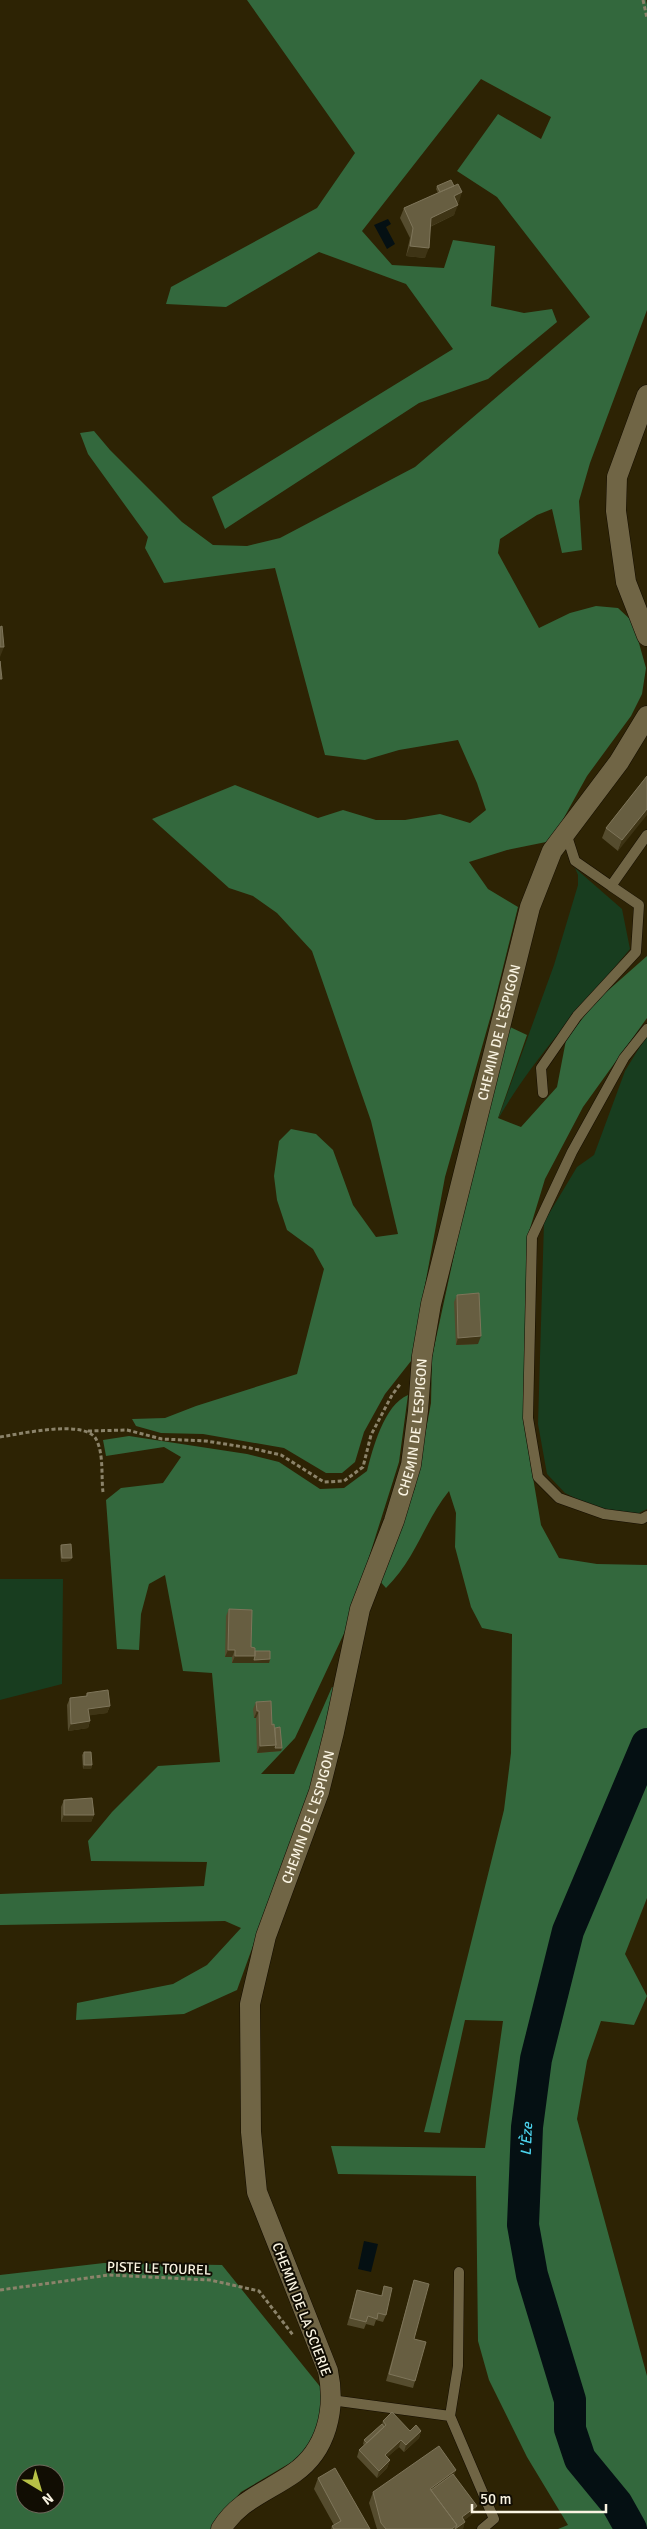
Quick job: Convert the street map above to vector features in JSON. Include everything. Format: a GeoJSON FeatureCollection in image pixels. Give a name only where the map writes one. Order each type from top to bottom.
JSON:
{"type":"FeatureCollection","features":[{"type":"Feature","properties":{"kind":"street"},"geometry":{"type":"LineString","coordinates":[[647,394],[617,477],[616,511],[626,582],[647,636]]}},
{"type":"Feature","properties":{"kind":"street","name":"CHEMIN DE L'ESPIGON"},"geometry":{"type":"LineString","coordinates":[[253,2162],[250,2004],[266,1936],[319,1792],[334,1732],[360,1609],[394,1521],[411,1465],[418,1411],[422,1356],[431,1304],[494,1045],[530,907],[552,851],[619,762],[647,716]]}},
{"type":"Feature","properties":{"kind":"street","name":"CHEMIN DE LA SCIERIE"},"geometry":{"type":"LineString","coordinates":[[221,2529],[235,2511],[249,2499],[293,2474],[316,2454],[327,2429],[331,2400],[328,2371],[257,2192],[253,2162]]}},
{"type":"Feature","properties":{"kind":"lane"},"geometry":{"type":"LineString","coordinates":[[544,1093],[541,1068],[577,1016],[636,952],[643,906],[575,861],[566,833]]}},
{"type":"Feature","properties":{"kind":"lane"},"geometry":{"type":"LineString","coordinates":[[611,886],[647,835]]}},
{"type":"Feature","properties":{"kind":"lane"},"geometry":{"type":"LineString","coordinates":[[647,1029],[624,1058],[572,1152],[532,1237],[528,1418],[538,1476],[560,1498],[604,1514],[642,1519],[647,1516]]}},
{"type":"Feature","properties":{"kind":"lane"},"geometry":{"type":"LineString","coordinates":[[459,2272],[458,2366],[450,2416],[494,2519],[482,2529]]}},
{"type":"Feature","properties":{"kind":"lane"},"geometry":{"type":"LineString","coordinates":[[331,2400],[450,2416]]}},
{"type":"Feature","properties":{"kind":"path"},"geometry":{"type":"LineString","coordinates":[[643,0],[647,18]]}},
{"type":"Feature","properties":{"kind":"path"},"geometry":{"type":"LineString","coordinates":[[0,1436],[52,1429],[88,1431],[127,1430],[162,1439],[206,1441],[281,1455],[324,1482],[344,1481],[363,1466],[371,1435],[392,1395],[404,1380]]}},
{"type":"Feature","properties":{"kind":"path"},"geometry":{"type":"LineString","coordinates":[[88,1431],[95,1438],[100,1452],[103,1492]]}},
{"type":"Feature","properties":{"kind":"path","name":"PISTE LE TOUREL"},"geometry":{"type":"LineString","coordinates":[[0,2290],[109,2275],[210,2280],[259,2291],[295,2338]]}},
{"type":"Feature","properties":{"kind":"green space"},"geometry":{"type":"Polygon","coordinates":[[[247,0],[646,0],[647,5],[647,310],[590,463],[579,501],[582,550],[562,553],[552,509],[537,515],[500,539],[498,553],[539,628],[570,613],[596,606],[618,608],[633,622],[646,668],[642,694],[631,716],[587,776],[551,841],[507,850],[469,862],[488,889],[518,907],[493,1008],[445,1177],[411,1361],[385,1394],[364,1432],[355,1462],[342,1473],[326,1473],[284,1448],[203,1434],[161,1433],[136,1426],[132,1419],[165,1418],[196,1406],[297,1374],[324,1269],[313,1249],[287,1230],[277,1200],[274,1176],[279,1141],[291,1129],[316,1134],[333,1150],[353,1205],[376,1237],[398,1234],[371,1121],[312,951],[277,913],[253,896],[229,888],[152,819],[235,785],[318,818],[343,810],[376,820],[405,820],[440,814],[470,823],[486,810],[477,783],[458,740],[399,750],[365,760],[325,755],[275,568],[164,583],[145,548],[148,537],[88,454],[80,433],[94,431],[110,450],[182,522],[213,545],[247,546],[280,538],[415,467],[590,317],[497,197],[457,171],[498,114],[541,139],[551,117],[481,79],[362,231],[392,265],[444,268],[453,240],[495,246],[491,306],[524,313],[552,309],[557,322],[488,379],[419,403],[225,529],[212,497],[453,349],[406,284],[319,252],[226,307],[166,304],[171,287],[317,208],[355,153],[247,0]]]}},
{"type":"Feature","properties":{"kind":"green space"},"geometry":{"type":"Polygon","coordinates":[[[575,868],[622,909],[630,949],[543,1052],[498,1119],[554,965],[578,885],[578,875],[575,868]]]}},
{"type":"Feature","properties":{"kind":"green space"},"geometry":{"type":"Polygon","coordinates":[[[647,956],[647,1018],[583,1107],[545,1179],[528,1235],[523,1418],[541,1525],[559,1558],[597,1564],[647,1565],[647,1898],[625,1954],[647,1996],[634,2025],[601,2021],[587,2061],[577,2119],[647,2376],[647,2529],[558,2529],[568,2525],[527,2457],[489,2380],[478,2341],[476,2176],[338,2174],[331,2146],[485,2148],[503,2021],[465,2020],[440,2133],[424,2132],[504,1810],[511,1753],[512,1634],[482,1628],[471,1607],[455,1547],[456,1513],[449,1491],[397,1576],[386,1588],[378,1579],[415,1488],[431,1403],[432,1357],[480,1135],[510,1027],[527,1035],[498,1118],[521,1127],[557,1087],[566,1040],[595,1002],[647,956]]]}},
{"type":"Feature","properties":{"kind":"green space"},"geometry":{"type":"Polygon","coordinates":[[[647,1035],[647,1509],[635,1515],[612,1512],[587,1504],[565,1493],[547,1474],[538,1424],[544,1222],[577,1167],[594,1155],[625,1071],[647,1035]]]}},
{"type":"Feature","properties":{"kind":"green space"},"geometry":{"type":"Polygon","coordinates":[[[408,1395],[399,1462],[347,1627],[295,1738],[261,1774],[294,1774],[332,1687],[339,1689],[311,1786],[237,1990],[184,2014],[76,2020],[77,2003],[173,1984],[207,1965],[241,1928],[225,1921],[0,1925],[0,1894],[204,1886],[207,1862],[91,1861],[88,1841],[112,1812],[158,1766],[220,1762],[212,1673],[183,1671],[165,1575],[149,1584],[141,1614],[139,1650],[117,1649],[106,1500],[121,1488],[163,1483],[181,1457],[164,1447],[106,1456],[103,1440],[129,1436],[247,1454],[279,1462],[320,1489],[344,1488],[367,1471],[376,1439],[386,1417],[400,1400],[408,1395]]]}},
{"type":"Feature","properties":{"kind":"green space"},"geometry":{"type":"Polygon","coordinates":[[[0,1579],[63,1579],[62,1684],[0,1700],[0,1579]]]}},
{"type":"Feature","properties":{"kind":"green space"},"geometry":{"type":"Polygon","coordinates":[[[104,2263],[222,2265],[322,2389],[319,2427],[307,2453],[241,2492],[216,2520],[212,2529],[0,2529],[0,2275],[104,2263]]]}},
{"type":"Feature","properties":{"kind":"shaded area"},"geometry":{"type":"Polygon","coordinates":[[[388,219],[391,224],[386,227],[395,244],[387,249],[374,225],[388,219]]]}},
{"type":"Feature","properties":{"kind":"shaded area"},"geometry":{"type":"Polygon","coordinates":[[[364,2241],[378,2244],[371,2272],[358,2269],[364,2241]]]}},
{"type":"Feature","properties":{"kind":"building"},"geometry":{"type":"Polygon","coordinates":[[[451,180],[454,186],[440,192],[437,186],[451,180]]]}},
{"type":"Feature","properties":{"kind":"building"},"geometry":{"type":"Polygon","coordinates":[[[458,184],[462,192],[454,196],[458,205],[431,218],[429,248],[410,246],[413,228],[404,208],[458,184]]]}},
{"type":"Feature","properties":{"kind":"building"},"geometry":{"type":"Polygon","coordinates":[[[2,626],[4,647],[0,647],[0,627],[2,626]]]}},
{"type":"Feature","properties":{"kind":"building"},"geometry":{"type":"Polygon","coordinates":[[[0,661],[2,679],[0,679],[0,661]]]}},
{"type":"Feature","properties":{"kind":"building"},"geometry":{"type":"Polygon","coordinates":[[[647,776],[647,809],[622,840],[606,828],[647,776]]]}},
{"type":"Feature","properties":{"kind":"building"},"geometry":{"type":"Polygon","coordinates":[[[479,1293],[481,1336],[458,1338],[457,1295],[479,1293]]]}},
{"type":"Feature","properties":{"kind":"building"},"geometry":{"type":"Polygon","coordinates":[[[71,1544],[72,1558],[62,1558],[61,1545],[71,1544]]]}},
{"type":"Feature","properties":{"kind":"building"},"geometry":{"type":"Polygon","coordinates":[[[229,1609],[252,1610],[251,1647],[255,1648],[255,1656],[235,1656],[235,1650],[228,1650],[229,1609]]]}},
{"type":"Feature","properties":{"kind":"building"},"geometry":{"type":"Polygon","coordinates":[[[255,1651],[270,1651],[270,1659],[254,1660],[255,1651]]]}},
{"type":"Feature","properties":{"kind":"building"},"geometry":{"type":"Polygon","coordinates":[[[108,1690],[110,1706],[88,1709],[90,1721],[71,1724],[70,1698],[87,1696],[87,1693],[108,1690]]]}},
{"type":"Feature","properties":{"kind":"building"},"geometry":{"type":"Polygon","coordinates":[[[271,1701],[272,1725],[274,1724],[276,1745],[260,1746],[259,1711],[257,1711],[256,1702],[271,1701]]]}},
{"type":"Feature","properties":{"kind":"building"},"geometry":{"type":"Polygon","coordinates":[[[280,1727],[282,1748],[275,1748],[275,1728],[280,1727]]]}},
{"type":"Feature","properties":{"kind":"building"},"geometry":{"type":"Polygon","coordinates":[[[84,1752],[91,1752],[92,1765],[84,1765],[84,1752]]]}},
{"type":"Feature","properties":{"kind":"building"},"geometry":{"type":"Polygon","coordinates":[[[92,1798],[94,1815],[64,1815],[64,1800],[92,1798]]]}},
{"type":"Feature","properties":{"kind":"building"},"geometry":{"type":"Polygon","coordinates":[[[414,2280],[429,2284],[414,2339],[426,2342],[415,2381],[389,2374],[414,2280]]]}},
{"type":"Feature","properties":{"kind":"building"},"geometry":{"type":"Polygon","coordinates":[[[384,2286],[392,2288],[386,2315],[378,2313],[377,2319],[368,2316],[366,2322],[350,2318],[357,2290],[382,2296],[384,2286]]]}},
{"type":"Feature","properties":{"kind":"building"},"geometry":{"type":"Polygon","coordinates":[[[392,2412],[410,2431],[416,2425],[421,2431],[406,2445],[401,2440],[385,2455],[390,2460],[379,2471],[359,2450],[386,2425],[383,2421],[392,2412]]]}},
{"type":"Feature","properties":{"kind":"building"},"geometry":{"type":"Polygon","coordinates":[[[382,2424],[384,2427],[367,2443],[364,2440],[382,2424]]]}},
{"type":"Feature","properties":{"kind":"building"},"geometry":{"type":"Polygon","coordinates":[[[439,2446],[456,2470],[430,2489],[457,2525],[452,2529],[386,2529],[381,2523],[373,2492],[439,2446]]]}},
{"type":"Feature","properties":{"kind":"building"},"geometry":{"type":"Polygon","coordinates":[[[335,2468],[370,2529],[334,2529],[332,2526],[341,2521],[318,2478],[335,2468]]]}},
{"type":"Feature","properties":{"kind":"building"},"geometry":{"type":"Polygon","coordinates":[[[453,2474],[477,2506],[462,2517],[465,2522],[455,2529],[457,2525],[431,2490],[453,2474]]]}},
{"type":"Feature","properties":{"kind":"waterway","name":"L'Èze"},"geometry":{"type":"LineString","coordinates":[[631,2529],[617,2504],[580,2459],[570,2429],[570,2400],[532,2275],[523,2225],[527,2127],[536,2059],[568,1931],[647,1744]]}}]}
